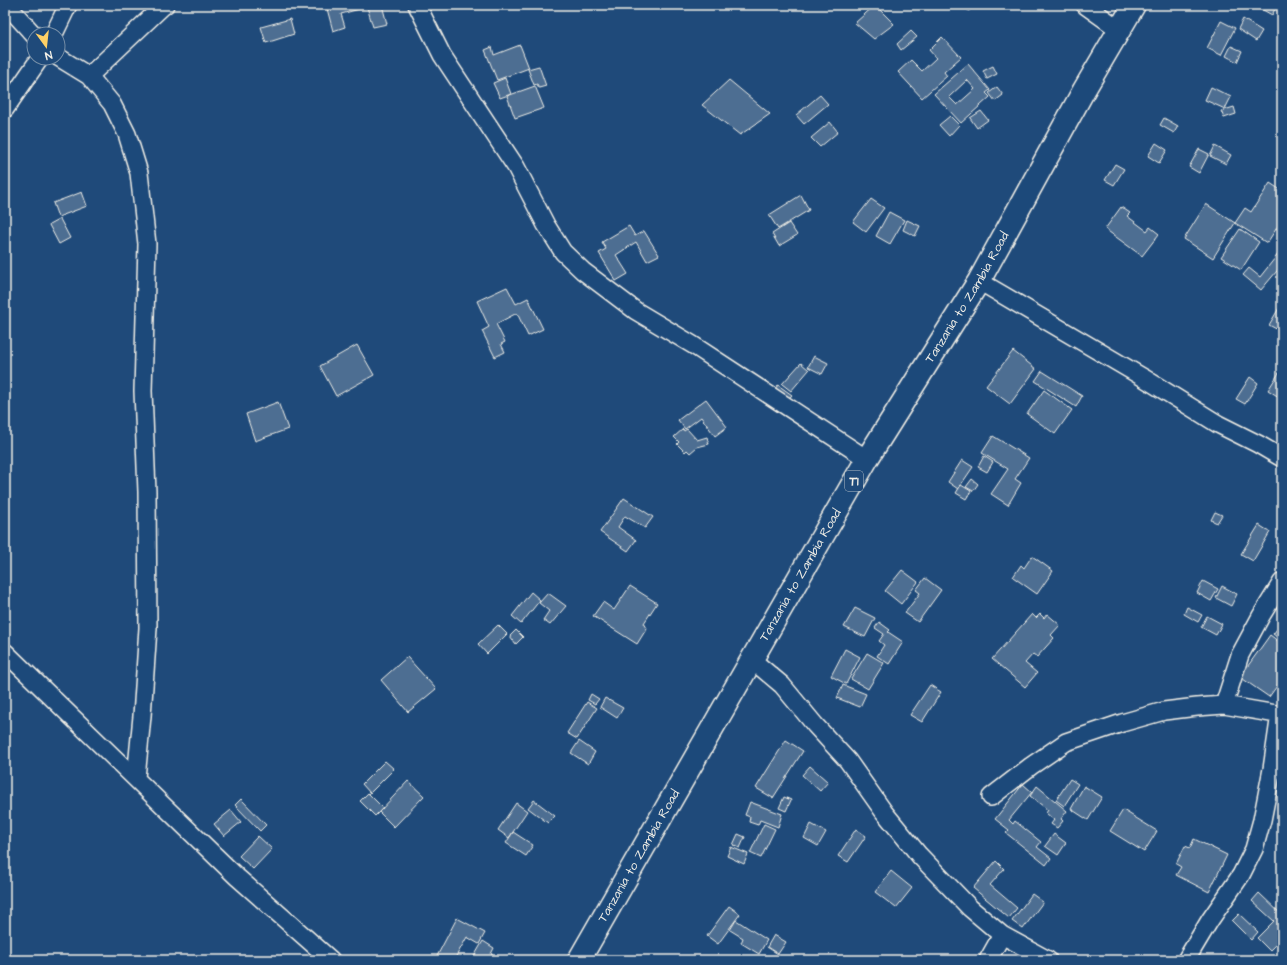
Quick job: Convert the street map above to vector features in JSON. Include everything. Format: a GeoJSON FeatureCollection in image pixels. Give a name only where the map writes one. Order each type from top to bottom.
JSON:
{"type":"FeatureCollection","features":[{"type":"Feature","properties":{"kind":"highway","name":"Tanzania to Zambia Road"},"geometry":{"type":"LineString","coordinates":[[579,960],[867,459],[979,280],[1084,90],[1134,5]]}},
{"type":"Feature","properties":{"kind":"street"},"geometry":{"type":"LineString","coordinates":[[7,5],[26,26]]}},
{"type":"Feature","properties":{"kind":"street"},"geometry":{"type":"LineString","coordinates":[[58,26],[68,5]]}},
{"type":"Feature","properties":{"kind":"street"},"geometry":{"type":"LineString","coordinates":[[89,76],[165,5]]}},
{"type":"Feature","properties":{"kind":"street"},"geometry":{"type":"LineString","coordinates":[[417,5],[442,55],[516,167],[546,225],[563,252],[583,271],[636,311],[693,345],[867,459]]}},
{"type":"Feature","properties":{"kind":"street"},"geometry":{"type":"LineString","coordinates":[[1085,5],[1120,30]]}},
{"type":"Feature","properties":{"kind":"street"},"geometry":{"type":"LineString","coordinates":[[66,62],[89,76],[112,104],[127,134],[139,173],[147,244],[143,391],[147,492],[148,628],[136,778]]}},
{"type":"Feature","properties":{"kind":"street"},"geometry":{"type":"LineString","coordinates":[[8,100],[34,66]]}},
{"type":"Feature","properties":{"kind":"street"},"geometry":{"type":"LineString","coordinates":[[979,280],[1144,378],[1218,424],[1282,458]]}},
{"type":"Feature","properties":{"kind":"street"},"geometry":{"type":"LineString","coordinates":[[1224,705],[1240,655],[1261,616],[1282,582]]}},
{"type":"Feature","properties":{"kind":"street"},"geometry":{"type":"LineString","coordinates":[[5,652],[237,877],[331,960]]}},
{"type":"Feature","properties":{"kind":"street"},"geometry":{"type":"LineString","coordinates":[[751,659],[782,685],[815,725],[848,761],[884,812],[919,855],[970,908],[1002,935],[1048,960]]}},
{"type":"Feature","properties":{"kind":"street"},"geometry":{"type":"LineString","coordinates":[[991,797],[1066,742],[1122,723],[1164,712],[1224,705],[1281,715],[1272,769],[1254,849],[1241,875],[1210,920],[1186,960]]}},
{"type":"Feature","properties":{"kind":"street"},"geometry":{"type":"LineString","coordinates":[[988,960],[1002,935]]}},
{"type":"Feature","properties":{"kind":"building"},"geometry":{"type":"Polygon","coordinates":[[[326,5],[382,5],[387,24],[373,27],[367,7],[341,14],[345,27],[333,31],[326,5]]]}},
{"type":"Feature","properties":{"kind":"building"},"geometry":{"type":"Polygon","coordinates":[[[875,5],[894,24],[874,39],[855,23],[875,5]]]}},
{"type":"Feature","properties":{"kind":"building"},"geometry":{"type":"Polygon","coordinates":[[[960,5],[973,5],[969,11],[960,5]]]}},
{"type":"Feature","properties":{"kind":"building"},"geometry":{"type":"Polygon","coordinates":[[[1254,5],[1277,5],[1272,15],[1254,5]]]}},
{"type":"Feature","properties":{"kind":"building"},"geometry":{"type":"Polygon","coordinates":[[[290,19],[294,34],[266,43],[261,27],[290,19]]]}},
{"type":"Feature","properties":{"kind":"building"},"geometry":{"type":"Polygon","coordinates":[[[1243,19],[1262,31],[1256,41],[1238,29],[1243,19]]]}},
{"type":"Feature","properties":{"kind":"building"},"geometry":{"type":"Polygon","coordinates":[[[1221,21],[1235,28],[1221,55],[1207,48],[1221,21]]]}},
{"type":"Feature","properties":{"kind":"building"},"geometry":{"type":"Polygon","coordinates":[[[911,31],[917,37],[901,50],[897,44],[911,31]]]}},
{"type":"Feature","properties":{"kind":"building"},"geometry":{"type":"Polygon","coordinates":[[[942,37],[961,57],[944,72],[947,76],[922,98],[898,72],[911,60],[922,71],[936,58],[929,50],[942,37]]]}},
{"type":"Feature","properties":{"kind":"building"},"geometry":{"type":"Polygon","coordinates":[[[520,45],[529,68],[497,80],[485,50],[492,47],[494,55],[520,45]]]}},
{"type":"Feature","properties":{"kind":"building"},"geometry":{"type":"Polygon","coordinates":[[[1231,46],[1242,51],[1237,62],[1226,56],[1231,46]]]}},
{"type":"Feature","properties":{"kind":"building"},"geometry":{"type":"Polygon","coordinates":[[[968,64],[990,90],[986,93],[990,97],[961,123],[934,94],[968,64]],[[967,80],[949,97],[957,105],[975,89],[967,80]]]}},
{"type":"Feature","properties":{"kind":"building"},"geometry":{"type":"Polygon","coordinates":[[[539,66],[546,86],[539,88],[537,84],[534,85],[528,69],[539,66]]]}},
{"type":"Feature","properties":{"kind":"building"},"geometry":{"type":"Polygon","coordinates":[[[993,66],[997,74],[987,79],[983,71],[993,66]]]}},
{"type":"Feature","properties":{"kind":"building"},"geometry":{"type":"Polygon","coordinates":[[[505,78],[511,94],[500,98],[493,83],[505,78]]]}},
{"type":"Feature","properties":{"kind":"building"},"geometry":{"type":"Polygon","coordinates":[[[729,80],[770,114],[740,135],[702,105],[729,80]]]}},
{"type":"Feature","properties":{"kind":"building"},"geometry":{"type":"Polygon","coordinates":[[[535,86],[544,108],[515,118],[507,96],[535,86]]]}},
{"type":"Feature","properties":{"kind":"building"},"geometry":{"type":"Polygon","coordinates":[[[997,87],[1003,95],[995,101],[989,93],[997,87]]]}},
{"type":"Feature","properties":{"kind":"building"},"geometry":{"type":"Polygon","coordinates":[[[1211,87],[1231,97],[1225,109],[1205,100],[1211,87]]]}},
{"type":"Feature","properties":{"kind":"building"},"geometry":{"type":"Polygon","coordinates":[[[820,95],[828,104],[804,124],[796,115],[820,95]]]}},
{"type":"Feature","properties":{"kind":"building"},"geometry":{"type":"Polygon","coordinates":[[[1234,107],[1236,114],[1224,118],[1221,111],[1234,107]]]}},
{"type":"Feature","properties":{"kind":"building"},"geometry":{"type":"Polygon","coordinates":[[[981,111],[988,120],[977,128],[970,118],[981,111]]]}},
{"type":"Feature","properties":{"kind":"building"},"geometry":{"type":"Polygon","coordinates":[[[950,116],[959,125],[949,136],[939,125],[950,116]]]}},
{"type":"Feature","properties":{"kind":"building"},"geometry":{"type":"Polygon","coordinates":[[[1164,118],[1178,126],[1174,133],[1160,125],[1164,118]]]}},
{"type":"Feature","properties":{"kind":"building"},"geometry":{"type":"Polygon","coordinates":[[[830,122],[838,132],[820,147],[811,138],[830,122]]]}},
{"type":"Feature","properties":{"kind":"building"},"geometry":{"type":"Polygon","coordinates":[[[1156,143],[1167,150],[1159,163],[1148,156],[1156,143]]]}},
{"type":"Feature","properties":{"kind":"building"},"geometry":{"type":"Polygon","coordinates":[[[1215,146],[1231,155],[1226,164],[1210,156],[1215,146]]]}},
{"type":"Feature","properties":{"kind":"building"},"geometry":{"type":"Polygon","coordinates":[[[1199,149],[1209,154],[1199,173],[1189,167],[1199,149]]]}},
{"type":"Feature","properties":{"kind":"building"},"geometry":{"type":"Polygon","coordinates":[[[1115,164],[1124,169],[1114,185],[1105,180],[1115,164]]]}},
{"type":"Feature","properties":{"kind":"building"},"geometry":{"type":"Polygon","coordinates":[[[1270,183],[1282,191],[1282,228],[1278,226],[1267,243],[1235,223],[1245,208],[1251,212],[1270,183]]]}},
{"type":"Feature","properties":{"kind":"building"},"geometry":{"type":"Polygon","coordinates":[[[82,192],[87,206],[58,217],[53,203],[82,192]]]}},
{"type":"Feature","properties":{"kind":"building"},"geometry":{"type":"Polygon","coordinates":[[[801,195],[809,210],[778,229],[769,215],[801,195]]]}},
{"type":"Feature","properties":{"kind":"building"},"geometry":{"type":"Polygon","coordinates":[[[871,199],[884,208],[866,232],[853,222],[871,199]]]}},
{"type":"Feature","properties":{"kind":"building"},"geometry":{"type":"Polygon","coordinates":[[[1206,204],[1235,223],[1213,258],[1184,239],[1206,204]]]}},
{"type":"Feature","properties":{"kind":"building"},"geometry":{"type":"Polygon","coordinates":[[[1121,207],[1130,213],[1127,216],[1147,231],[1150,227],[1159,234],[1142,256],[1105,229],[1121,207]]]}},
{"type":"Feature","properties":{"kind":"building"},"geometry":{"type":"Polygon","coordinates":[[[889,212],[904,220],[890,244],[876,236],[889,212]]]}},
{"type":"Feature","properties":{"kind":"building"},"geometry":{"type":"Polygon","coordinates":[[[60,219],[70,238],[59,244],[49,225],[60,219]]]}},
{"type":"Feature","properties":{"kind":"building"},"geometry":{"type":"Polygon","coordinates":[[[907,220],[920,226],[915,236],[903,230],[907,220]]]}},
{"type":"Feature","properties":{"kind":"building"},"geometry":{"type":"Polygon","coordinates":[[[789,223],[797,235],[779,246],[772,234],[789,223]]]}},
{"type":"Feature","properties":{"kind":"building"},"geometry":{"type":"Polygon","coordinates":[[[629,226],[635,236],[644,231],[659,255],[647,261],[636,242],[616,255],[628,274],[616,281],[599,253],[606,249],[602,242],[629,226]]]}},
{"type":"Feature","properties":{"kind":"building"},"geometry":{"type":"Polygon","coordinates":[[[1240,229],[1259,242],[1241,270],[1221,257],[1240,229]]]}},
{"type":"Feature","properties":{"kind":"building"},"geometry":{"type":"Polygon","coordinates":[[[1279,253],[1282,256],[1282,265],[1261,290],[1243,275],[1249,268],[1260,277],[1279,253]]]}},
{"type":"Feature","properties":{"kind":"building"},"geometry":{"type":"Polygon","coordinates":[[[507,287],[516,304],[528,298],[543,329],[528,336],[517,313],[496,324],[505,342],[501,344],[505,352],[495,357],[482,331],[489,327],[477,301],[507,287]]]}},
{"type":"Feature","properties":{"kind":"building"},"geometry":{"type":"Polygon","coordinates":[[[1282,303],[1282,332],[1269,325],[1282,303]]]}},
{"type":"Feature","properties":{"kind":"building"},"geometry":{"type":"Polygon","coordinates":[[[357,345],[374,375],[336,396],[320,366],[357,345]]]}},
{"type":"Feature","properties":{"kind":"building"},"geometry":{"type":"Polygon","coordinates":[[[1013,351],[1036,369],[1010,404],[986,386],[1013,351]]]}},
{"type":"Feature","properties":{"kind":"building"},"geometry":{"type":"Polygon","coordinates":[[[814,356],[828,363],[822,374],[808,367],[814,356]]]}},
{"type":"Feature","properties":{"kind":"building"},"geometry":{"type":"Polygon","coordinates":[[[801,363],[809,370],[791,391],[782,384],[801,363]]]}},
{"type":"Feature","properties":{"kind":"building"},"geometry":{"type":"Polygon","coordinates":[[[1282,368],[1282,399],[1268,390],[1282,368]]]}},
{"type":"Feature","properties":{"kind":"building"},"geometry":{"type":"Polygon","coordinates":[[[1042,371],[1082,396],[1076,407],[1035,381],[1042,371]]]}},
{"type":"Feature","properties":{"kind":"building"},"geometry":{"type":"Polygon","coordinates":[[[1250,377],[1258,383],[1245,404],[1236,399],[1250,377]]]}},
{"type":"Feature","properties":{"kind":"building"},"geometry":{"type":"Polygon","coordinates":[[[778,385],[792,395],[784,404],[771,394],[778,385]]]}},
{"type":"Feature","properties":{"kind":"building"},"geometry":{"type":"Polygon","coordinates":[[[1044,390],[1072,410],[1055,434],[1027,414],[1044,390]]]}},
{"type":"Feature","properties":{"kind":"building"},"geometry":{"type":"Polygon","coordinates":[[[706,399],[727,427],[715,436],[701,417],[685,429],[678,420],[706,399]]]}},
{"type":"Feature","properties":{"kind":"building"},"geometry":{"type":"Polygon","coordinates":[[[278,402],[288,429],[255,441],[246,414],[278,402]]]}},
{"type":"Feature","properties":{"kind":"building"},"geometry":{"type":"Polygon","coordinates":[[[683,429],[684,431],[687,429],[697,440],[707,437],[709,444],[697,447],[690,453],[687,450],[685,452],[677,444],[679,442],[674,437],[683,429]]]}},
{"type":"Feature","properties":{"kind":"building"},"geometry":{"type":"Polygon","coordinates":[[[993,436],[1029,458],[1015,479],[1021,483],[1008,505],[991,494],[1008,469],[982,453],[993,436]]]}},
{"type":"Feature","properties":{"kind":"building"},"geometry":{"type":"Polygon","coordinates":[[[984,456],[993,462],[987,472],[978,467],[984,456]]]}},
{"type":"Feature","properties":{"kind":"building"},"geometry":{"type":"Polygon","coordinates":[[[962,460],[973,467],[958,489],[948,482],[962,460]]]}},
{"type":"Feature","properties":{"kind":"building"},"geometry":{"type":"Polygon","coordinates":[[[972,479],[978,484],[973,491],[966,487],[972,479]]]}},
{"type":"Feature","properties":{"kind":"building"},"geometry":{"type":"Polygon","coordinates":[[[961,485],[971,491],[966,499],[956,493],[961,485]]]}},
{"type":"Feature","properties":{"kind":"building"},"geometry":{"type":"Polygon","coordinates":[[[624,498],[653,517],[645,528],[625,516],[618,527],[636,540],[628,551],[600,532],[624,498]]]}},
{"type":"Feature","properties":{"kind":"building"},"geometry":{"type":"Polygon","coordinates":[[[1215,512],[1222,515],[1217,523],[1211,520],[1215,512]]]}},
{"type":"Feature","properties":{"kind":"building"},"geometry":{"type":"Polygon","coordinates":[[[1259,525],[1270,532],[1253,561],[1241,554],[1259,525]]]}},
{"type":"Feature","properties":{"kind":"building"},"geometry":{"type":"Polygon","coordinates":[[[1032,556],[1053,571],[1037,594],[1013,577],[1021,565],[1024,568],[1032,556]]]}},
{"type":"Feature","properties":{"kind":"building"},"geometry":{"type":"Polygon","coordinates":[[[902,570],[918,582],[901,604],[885,591],[902,570]]]}},
{"type":"Feature","properties":{"kind":"building"},"geometry":{"type":"Polygon","coordinates":[[[925,578],[941,590],[918,622],[905,613],[920,593],[916,590],[925,578]]]}},
{"type":"Feature","properties":{"kind":"building"},"geometry":{"type":"Polygon","coordinates":[[[1203,581],[1218,589],[1211,601],[1197,593],[1203,581]]]}},
{"type":"Feature","properties":{"kind":"building"},"geometry":{"type":"Polygon","coordinates":[[[630,586],[657,603],[644,623],[647,628],[637,644],[593,616],[603,602],[614,610],[630,586]]]}},
{"type":"Feature","properties":{"kind":"building"},"geometry":{"type":"Polygon","coordinates":[[[1222,586],[1237,594],[1231,606],[1216,598],[1222,586]]]}},
{"type":"Feature","properties":{"kind":"building"},"geometry":{"type":"Polygon","coordinates":[[[531,592],[540,600],[521,624],[512,616],[531,592]]]}},
{"type":"Feature","properties":{"kind":"building"},"geometry":{"type":"Polygon","coordinates":[[[548,593],[566,606],[550,625],[543,620],[549,611],[539,603],[548,593]]]}},
{"type":"Feature","properties":{"kind":"building"},"geometry":{"type":"Polygon","coordinates":[[[1187,607],[1202,615],[1198,622],[1184,614],[1187,607]]]}},
{"type":"Feature","properties":{"kind":"building"},"geometry":{"type":"Polygon","coordinates":[[[855,608],[875,618],[865,637],[844,627],[855,608]]]}},
{"type":"Feature","properties":{"kind":"building"},"geometry":{"type":"Polygon","coordinates":[[[1032,614],[1036,618],[1040,614],[1044,618],[1047,614],[1060,625],[1051,635],[1054,638],[1037,657],[1033,654],[1025,663],[1037,673],[1025,687],[992,659],[1032,614]]]}},
{"type":"Feature","properties":{"kind":"building"},"geometry":{"type":"Polygon","coordinates":[[[1207,616],[1222,624],[1216,635],[1201,627],[1207,616]]]}},
{"type":"Feature","properties":{"kind":"building"},"geometry":{"type":"Polygon","coordinates":[[[879,622],[890,630],[888,632],[903,642],[889,664],[877,656],[884,645],[879,641],[884,634],[875,628],[879,622]]]}},
{"type":"Feature","properties":{"kind":"building"},"geometry":{"type":"Polygon","coordinates":[[[1282,623],[1282,641],[1273,634],[1282,623]]]}},
{"type":"Feature","properties":{"kind":"building"},"geometry":{"type":"Polygon","coordinates":[[[498,625],[507,634],[487,654],[478,644],[498,625]]]}},
{"type":"Feature","properties":{"kind":"building"},"geometry":{"type":"Polygon","coordinates":[[[516,630],[523,637],[516,644],[510,636],[516,630]]]}},
{"type":"Feature","properties":{"kind":"building"},"geometry":{"type":"Polygon","coordinates":[[[1270,635],[1282,644],[1282,679],[1269,697],[1240,677],[1270,635]]]}},
{"type":"Feature","properties":{"kind":"building"},"geometry":{"type":"Polygon","coordinates":[[[845,649],[860,657],[846,684],[831,676],[845,649]]]}},
{"type":"Feature","properties":{"kind":"building"},"geometry":{"type":"Polygon","coordinates":[[[867,653],[884,663],[868,689],[851,679],[867,653]]]}},
{"type":"Feature","properties":{"kind":"building"},"geometry":{"type":"Polygon","coordinates":[[[407,657],[436,689],[408,712],[381,680],[407,657]]]}},
{"type":"Feature","properties":{"kind":"building"},"geometry":{"type":"Polygon","coordinates":[[[843,685],[866,694],[860,707],[837,698],[843,685]]]}},
{"type":"Feature","properties":{"kind":"building"},"geometry":{"type":"Polygon","coordinates":[[[930,685],[941,692],[922,722],[910,715],[930,685]]]}},
{"type":"Feature","properties":{"kind":"building"},"geometry":{"type":"Polygon","coordinates":[[[591,694],[599,699],[595,704],[588,700],[591,694]]]}},
{"type":"Feature","properties":{"kind":"building"},"geometry":{"type":"Polygon","coordinates":[[[605,698],[623,708],[617,718],[600,707],[605,698]]]}},
{"type":"Feature","properties":{"kind":"building"},"geometry":{"type":"Polygon","coordinates":[[[587,702],[597,708],[577,739],[567,733],[587,702]]]}},
{"type":"Feature","properties":{"kind":"building"},"geometry":{"type":"Polygon","coordinates":[[[786,740],[803,751],[773,798],[756,788],[786,740]]]}},
{"type":"Feature","properties":{"kind":"building"},"geometry":{"type":"Polygon","coordinates":[[[579,741],[595,752],[588,764],[571,753],[579,741]]]}},
{"type":"Feature","properties":{"kind":"building"},"geometry":{"type":"Polygon","coordinates":[[[385,761],[394,769],[370,793],[362,784],[385,761]]]}},
{"type":"Feature","properties":{"kind":"building"},"geometry":{"type":"Polygon","coordinates":[[[810,766],[828,782],[820,791],[802,775],[810,766]]]}},
{"type":"Feature","properties":{"kind":"building"},"geometry":{"type":"Polygon","coordinates":[[[1070,779],[1078,784],[1064,806],[1056,800],[1070,779]]]}},
{"type":"Feature","properties":{"kind":"building"},"geometry":{"type":"Polygon","coordinates":[[[408,781],[424,796],[394,827],[379,812],[408,781]]]}},
{"type":"Feature","properties":{"kind":"building"},"geometry":{"type":"Polygon","coordinates":[[[1023,784],[1032,792],[1009,820],[1013,824],[1015,821],[1041,842],[1037,847],[1051,858],[1046,865],[1006,833],[1009,830],[995,819],[1023,784]]]}},
{"type":"Feature","properties":{"kind":"building"},"geometry":{"type":"Polygon","coordinates":[[[1037,786],[1067,811],[1061,819],[1063,821],[1057,828],[1051,824],[1054,820],[1046,813],[1048,810],[1030,796],[1037,786]]]}},
{"type":"Feature","properties":{"kind":"building"},"geometry":{"type":"Polygon","coordinates":[[[1084,786],[1102,797],[1088,820],[1071,809],[1084,786]]]}},
{"type":"Feature","properties":{"kind":"building"},"geometry":{"type":"Polygon","coordinates":[[[368,793],[383,808],[375,816],[360,801],[368,793]]]}},
{"type":"Feature","properties":{"kind":"building"},"geometry":{"type":"Polygon","coordinates":[[[784,797],[791,800],[786,811],[779,808],[784,797]]]}},
{"type":"Feature","properties":{"kind":"building"},"geometry":{"type":"Polygon","coordinates":[[[241,799],[266,825],[260,831],[235,805],[241,799]]]}},
{"type":"Feature","properties":{"kind":"building"},"geometry":{"type":"Polygon","coordinates":[[[534,800],[555,816],[548,823],[528,808],[534,800]]]}},
{"type":"Feature","properties":{"kind":"building"},"geometry":{"type":"Polygon","coordinates":[[[750,802],[782,814],[778,827],[760,820],[758,825],[749,822],[750,817],[745,815],[750,802]]]}},
{"type":"Feature","properties":{"kind":"building"},"geometry":{"type":"Polygon","coordinates":[[[516,803],[527,811],[509,838],[498,830],[516,803]]]}},
{"type":"Feature","properties":{"kind":"building"},"geometry":{"type":"Polygon","coordinates":[[[231,810],[241,822],[224,836],[214,824],[231,810]]]}},
{"type":"Feature","properties":{"kind":"building"},"geometry":{"type":"Polygon","coordinates":[[[1123,810],[1157,831],[1144,852],[1110,831],[1123,810]]]}},
{"type":"Feature","properties":{"kind":"building"},"geometry":{"type":"Polygon","coordinates":[[[764,824],[775,829],[761,858],[750,853],[764,824]]]}},
{"type":"Feature","properties":{"kind":"building"},"geometry":{"type":"Polygon","coordinates":[[[811,824],[826,832],[818,846],[804,838],[811,824]]]}},
{"type":"Feature","properties":{"kind":"building"},"geometry":{"type":"Polygon","coordinates":[[[856,829],[866,836],[848,862],[838,856],[856,829]]]}},
{"type":"Feature","properties":{"kind":"building"},"geometry":{"type":"Polygon","coordinates":[[[513,832],[533,845],[526,856],[506,843],[513,832]]]}},
{"type":"Feature","properties":{"kind":"building"},"geometry":{"type":"Polygon","coordinates":[[[738,834],[745,837],[740,848],[733,845],[738,834]]]}},
{"type":"Feature","properties":{"kind":"building"},"geometry":{"type":"Polygon","coordinates":[[[1054,834],[1066,843],[1058,855],[1045,846],[1054,834]]]}},
{"type":"Feature","properties":{"kind":"building"},"geometry":{"type":"Polygon","coordinates":[[[258,836],[272,849],[253,869],[239,856],[258,836]]]}},
{"type":"Feature","properties":{"kind":"building"},"geometry":{"type":"Polygon","coordinates":[[[1194,839],[1227,855],[1209,892],[1176,875],[1181,867],[1176,864],[1185,846],[1190,848],[1194,839]]]}},
{"type":"Feature","properties":{"kind":"building"},"geometry":{"type":"Polygon","coordinates":[[[731,847],[748,854],[744,864],[727,856],[731,847]]]}},
{"type":"Feature","properties":{"kind":"building"},"geometry":{"type":"Polygon","coordinates":[[[996,861],[1004,869],[990,885],[1017,908],[1009,918],[973,888],[996,861]]]}},
{"type":"Feature","properties":{"kind":"building"},"geometry":{"type":"Polygon","coordinates":[[[891,871],[912,888],[896,908],[875,892],[891,871]]]}},
{"type":"Feature","properties":{"kind":"building"},"geometry":{"type":"Polygon","coordinates":[[[1259,893],[1282,915],[1282,939],[1270,951],[1257,938],[1274,921],[1252,901],[1259,893]]]}},
{"type":"Feature","properties":{"kind":"building"},"geometry":{"type":"Polygon","coordinates":[[[1032,894],[1043,902],[1023,929],[1012,921],[1032,894]]]}},
{"type":"Feature","properties":{"kind":"building"},"geometry":{"type":"Polygon","coordinates":[[[729,906],[740,914],[718,944],[707,936],[729,906]]]}},
{"type":"Feature","properties":{"kind":"building"},"geometry":{"type":"Polygon","coordinates":[[[1239,914],[1258,932],[1251,940],[1232,921],[1239,914]]]}},
{"type":"Feature","properties":{"kind":"building"},"geometry":{"type":"Polygon","coordinates":[[[457,918],[485,933],[479,944],[467,937],[454,960],[435,960],[457,918]]]}},
{"type":"Feature","properties":{"kind":"building"},"geometry":{"type":"Polygon","coordinates":[[[736,920],[767,940],[759,954],[741,943],[743,938],[730,930],[736,920]]]}},
{"type":"Feature","properties":{"kind":"building"},"geometry":{"type":"Polygon","coordinates":[[[774,935],[786,942],[778,954],[767,947],[774,935]]]}},
{"type":"Feature","properties":{"kind":"building"},"geometry":{"type":"Polygon","coordinates":[[[483,941],[494,948],[491,954],[496,957],[494,960],[472,960],[483,941]]]}}]}
